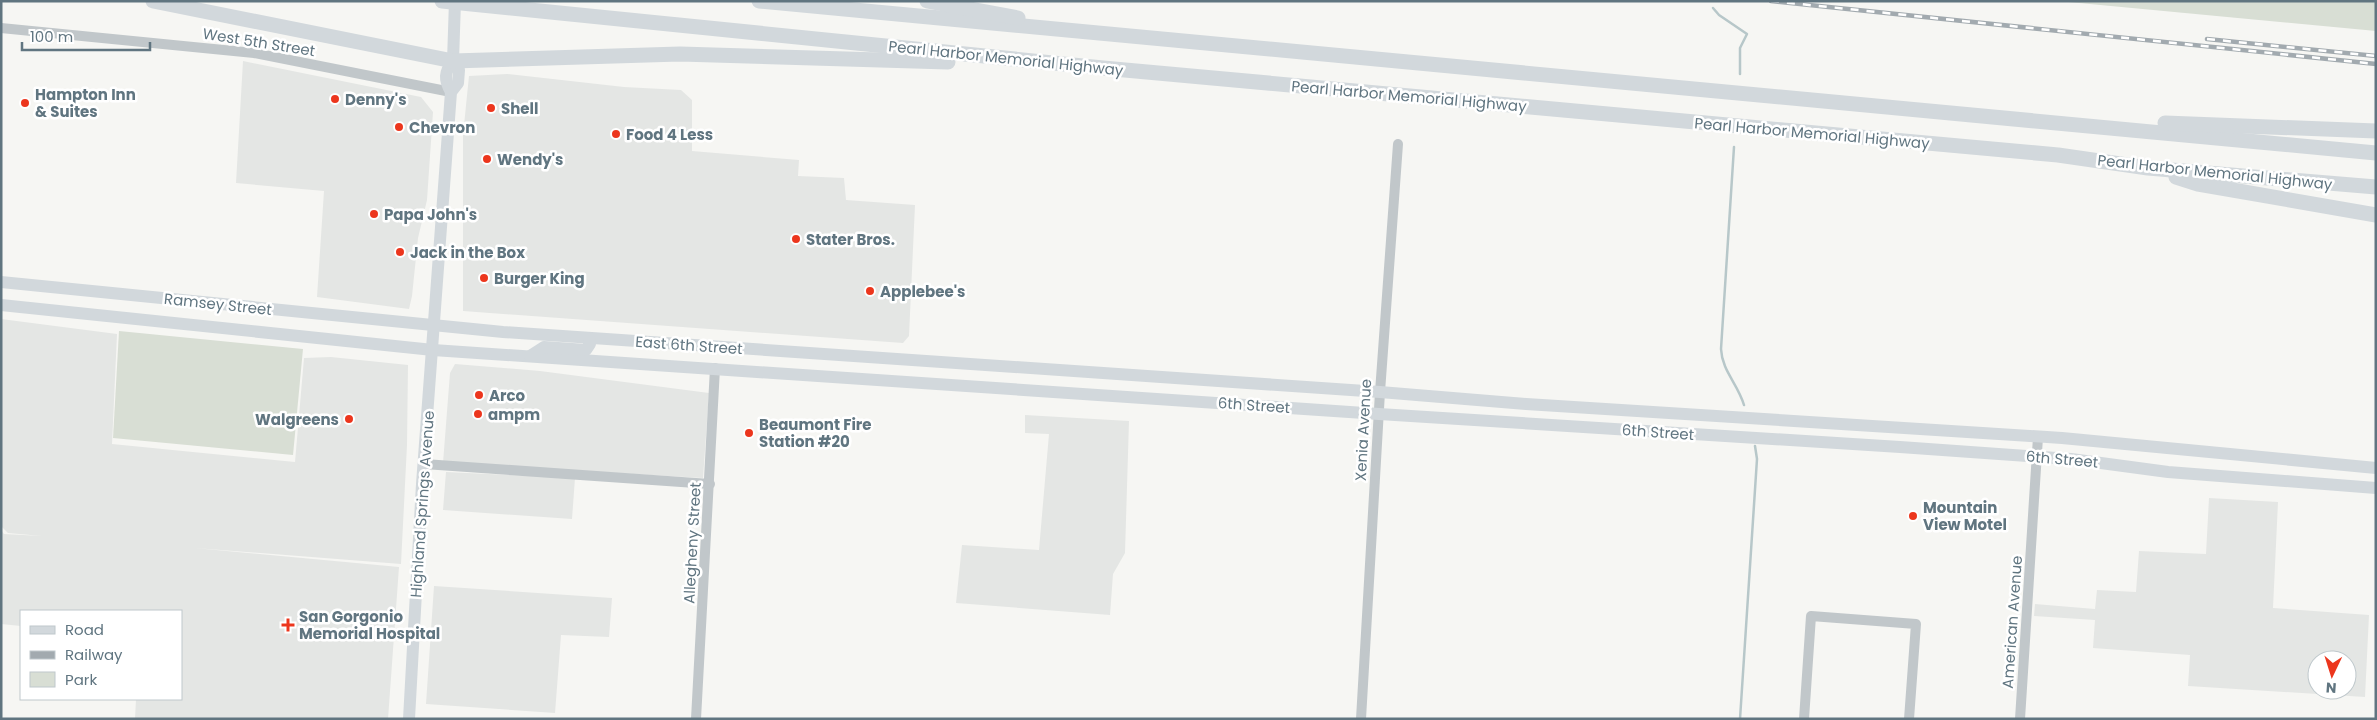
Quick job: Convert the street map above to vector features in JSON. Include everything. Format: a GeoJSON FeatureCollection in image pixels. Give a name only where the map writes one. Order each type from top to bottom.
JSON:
{"type":"FeatureCollection","features":[{"type":"Feature","properties":{"kind":"highway"},"geometry":{"type":"LineString","coordinates":[[153,1],[453,61],[617,54],[734,54],[1103,68]]}},
{"type":"Feature","properties":{"kind":"highway","name":"Pearl Harbor Memorial Highway"},"geometry":{"type":"LineString","coordinates":[[442,1],[1103,68],[2048,154],[2148,168],[2376,187]]}},
{"type":"Feature","properties":{"kind":"highway"},"geometry":{"type":"LineString","coordinates":[[759,1],[2376,153]]}},
{"type":"Feature","properties":{"kind":"highway"},"geometry":{"type":"LineString","coordinates":[[927,1],[1100,34]]}},
{"type":"Feature","properties":{"kind":"highway"},"geometry":{"type":"LineString","coordinates":[[2036,120],[2376,132]]}},
{"type":"Feature","properties":{"kind":"highway"},"geometry":{"type":"LineString","coordinates":[[2148,168],[2198,184],[2376,215]]}},
{"type":"Feature","properties":{"kind":"main road"},"geometry":{"type":"LineString","coordinates":[[451,92],[445,83],[446,69],[453,61],[455,1]]}},
{"type":"Feature","properties":{"kind":"main road","name":"Highland Springs Avenue"},"geometry":{"type":"LineString","coordinates":[[408,719],[451,92]]}},
{"type":"Feature","properties":{"kind":"main road","name":"Ramsey Street"},"geometry":{"type":"LineString","coordinates":[[1,282],[434,326]]}},
{"type":"Feature","properties":{"kind":"main road","name":"Ramsey Street"},"geometry":{"type":"LineString","coordinates":[[1,305],[433,350]]}},
{"type":"Feature","properties":{"kind":"main road","name":"East 6th Street"},"geometry":{"type":"LineString","coordinates":[[434,326],[943,362]]}},
{"type":"Feature","properties":{"kind":"main road"},"geometry":{"type":"LineString","coordinates":[[530,356],[544,347],[586,350],[590,344],[589,338]]}},
{"type":"Feature","properties":{"kind":"main road","name":"East 6th Street"},"geometry":{"type":"LineString","coordinates":[[433,350],[940,383]]}},
{"type":"Feature","properties":{"kind":"main road","name":"6th Street"},"geometry":{"type":"LineString","coordinates":[[943,362],[1526,404],[2038,437],[2376,468]]}},
{"type":"Feature","properties":{"kind":"main road","name":"6th Street"},"geometry":{"type":"LineString","coordinates":[[940,383],[2037,457],[2111,463],[2168,472],[2376,488]]}},
{"type":"Feature","properties":{"kind":"main road"},"geometry":{"type":"LineString","coordinates":[[1824,442],[1826,423]]}},
{"type":"Feature","properties":{"kind":"street","name":"West 5th Street"},"geometry":{"type":"LineString","coordinates":[[1,28],[254,54],[451,92]]}},
{"type":"Feature","properties":{"kind":"street","name":"Xenia Avenue"},"geometry":{"type":"LineString","coordinates":[[1361,719],[1380,392],[1398,144]]}},
{"type":"Feature","properties":{"kind":"street","name":"Allegheny Street"},"geometry":{"type":"LineString","coordinates":[[696,719],[715,368]]}},
{"type":"Feature","properties":{"kind":"street","name":"American Avenue"},"geometry":{"type":"LineString","coordinates":[[2020,719],[2038,437]]}},
{"type":"Feature","properties":{"kind":"street"},"geometry":{"type":"LineString","coordinates":[[424,464],[710,484]]}},
{"type":"Feature","properties":{"kind":"street"},"geometry":{"type":"LineString","coordinates":[[1804,719],[1811,616],[1916,624],[1909,719]]}},
{"type":"Feature","properties":{"kind":"shaded area"},"geometry":{"type":"Polygon","coordinates":[[[243,61],[421,97],[433,112],[427,200],[418,238],[409,309],[317,297],[324,191],[236,183],[243,61]]]}},
{"type":"Feature","properties":{"kind":"shaded area"},"geometry":{"type":"Polygon","coordinates":[[[507,74],[624,87],[681,90],[692,100],[692,151],[799,160],[798,176],[844,178],[846,200],[915,205],[909,336],[903,343],[463,311],[463,135],[469,76],[507,74]]]}},
{"type":"Feature","properties":{"kind":"shaded area"},"geometry":{"type":"Polygon","coordinates":[[[1,319],[117,334],[112,444],[295,462],[304,358],[331,357],[408,365],[407,445],[401,564],[195,548],[399,567],[388,719],[135,719],[136,700],[182,700],[182,610],[20,610],[20,626],[1,624],[1,530],[4,534],[42,536],[8,533],[1,526],[1,319]]]}},
{"type":"Feature","properties":{"kind":"shaded area"},"geometry":{"type":"Polygon","coordinates":[[[455,364],[540,371],[709,393],[703,478],[443,463],[450,373],[455,364]]]}},
{"type":"Feature","properties":{"kind":"shaded area"},"geometry":{"type":"Polygon","coordinates":[[[1025,415],[1129,421],[1125,553],[1113,574],[1110,615],[956,603],[962,545],[1039,550],[1049,434],[1025,433],[1025,415]]]}},
{"type":"Feature","properties":{"kind":"shaded area"},"geometry":{"type":"Polygon","coordinates":[[[446,472],[575,478],[572,519],[443,510],[446,472]]]}},
{"type":"Feature","properties":{"kind":"shaded area"},"geometry":{"type":"Polygon","coordinates":[[[2209,498],[2278,502],[2273,608],[2369,615],[2365,697],[2357,697],[2357,650],[2307,650],[2307,693],[2188,686],[2190,655],[2093,648],[2095,620],[2034,616],[2035,604],[2095,609],[2097,590],[2136,592],[2139,551],[2206,554],[2209,498]]]}},
{"type":"Feature","properties":{"kind":"shaded area"},"geometry":{"type":"Polygon","coordinates":[[[434,586],[612,598],[609,637],[561,635],[555,713],[426,704],[434,586]]]}},
{"type":"Feature","properties":{"kind":"green space"},"geometry":{"type":"Polygon","coordinates":[[[2058,1],[2376,1],[2376,31],[2058,1]]]}},
{"type":"Feature","properties":{"kind":"green space"},"geometry":{"type":"Polygon","coordinates":[[[119,331],[303,349],[293,455],[113,438],[119,331]]]}},
{"type":"Feature","properties":{"kind":"waterway"},"geometry":{"type":"LineString","coordinates":[[1713,8],[1719,15],[1747,34],[1740,48],[1740,74]]}},
{"type":"Feature","properties":{"kind":"waterway"},"geometry":{"type":"LineString","coordinates":[[1734,147],[1721,349],[1724,364],[1744,405]]}},
{"type":"Feature","properties":{"kind":"waterway"},"geometry":{"type":"LineString","coordinates":[[1740,719],[1757,459],[1755,446]]}},
{"type":"Feature","properties":{"kind":"railway"},"geometry":{"type":"LineString","coordinates":[[1771,1],[2376,64]]}},
{"type":"Feature","properties":{"kind":"railway"},"geometry":{"type":"LineString","coordinates":[[2207,39],[2376,56]]}},
{"type":"Feature","properties":{"kind":"place","name":"Denny's"},"geometry":{"type":"Point","coordinates":[335,99]}},
{"type":"Feature","properties":{"kind":"place","name":"Hampton Inn & Suites"},"geometry":{"type":"Point","coordinates":[25,103]}},
{"type":"Feature","properties":{"kind":"place","name":"Shell"},"geometry":{"type":"Point","coordinates":[491,108]}},
{"type":"Feature","properties":{"kind":"place","name":"Chevron"},"geometry":{"type":"Point","coordinates":[399,127]}},
{"type":"Feature","properties":{"kind":"place","name":"Food 4 Less"},"geometry":{"type":"Point","coordinates":[616,134]}},
{"type":"Feature","properties":{"kind":"place","name":"Wendy's"},"geometry":{"type":"Point","coordinates":[487,159]}},
{"type":"Feature","properties":{"kind":"place","name":"Papa John's"},"geometry":{"type":"Point","coordinates":[374,214]}},
{"type":"Feature","properties":{"kind":"place","name":"Stater Bros."},"geometry":{"type":"Point","coordinates":[796,239]}},
{"type":"Feature","properties":{"kind":"place","name":"Jack in the Box"},"geometry":{"type":"Point","coordinates":[400,252]}},
{"type":"Feature","properties":{"kind":"place","name":"Burger King"},"geometry":{"type":"Point","coordinates":[484,278]}},
{"type":"Feature","properties":{"kind":"place","name":"Applebee's"},"geometry":{"type":"Point","coordinates":[870,291]}},
{"type":"Feature","properties":{"kind":"place","name":"Arco"},"geometry":{"type":"Point","coordinates":[479,395]}},
{"type":"Feature","properties":{"kind":"place","name":"ampm"},"geometry":{"type":"Point","coordinates":[478,414]}},
{"type":"Feature","properties":{"kind":"place","name":"Walgreens"},"geometry":{"type":"Point","coordinates":[349,419]}},
{"type":"Feature","properties":{"kind":"place","name":"Beaumont Fire Station #20"},"geometry":{"type":"Point","coordinates":[749,433]}},
{"type":"Feature","properties":{"kind":"place","name":"Mountain View Motel"},"geometry":{"type":"Point","coordinates":[1913,516]}},
{"type":"Feature","properties":{"kind":"place","name":"San Gorgonio Memorial Hospital"},"geometry":{"type":"Point","coordinates":[288,625]}}]}
